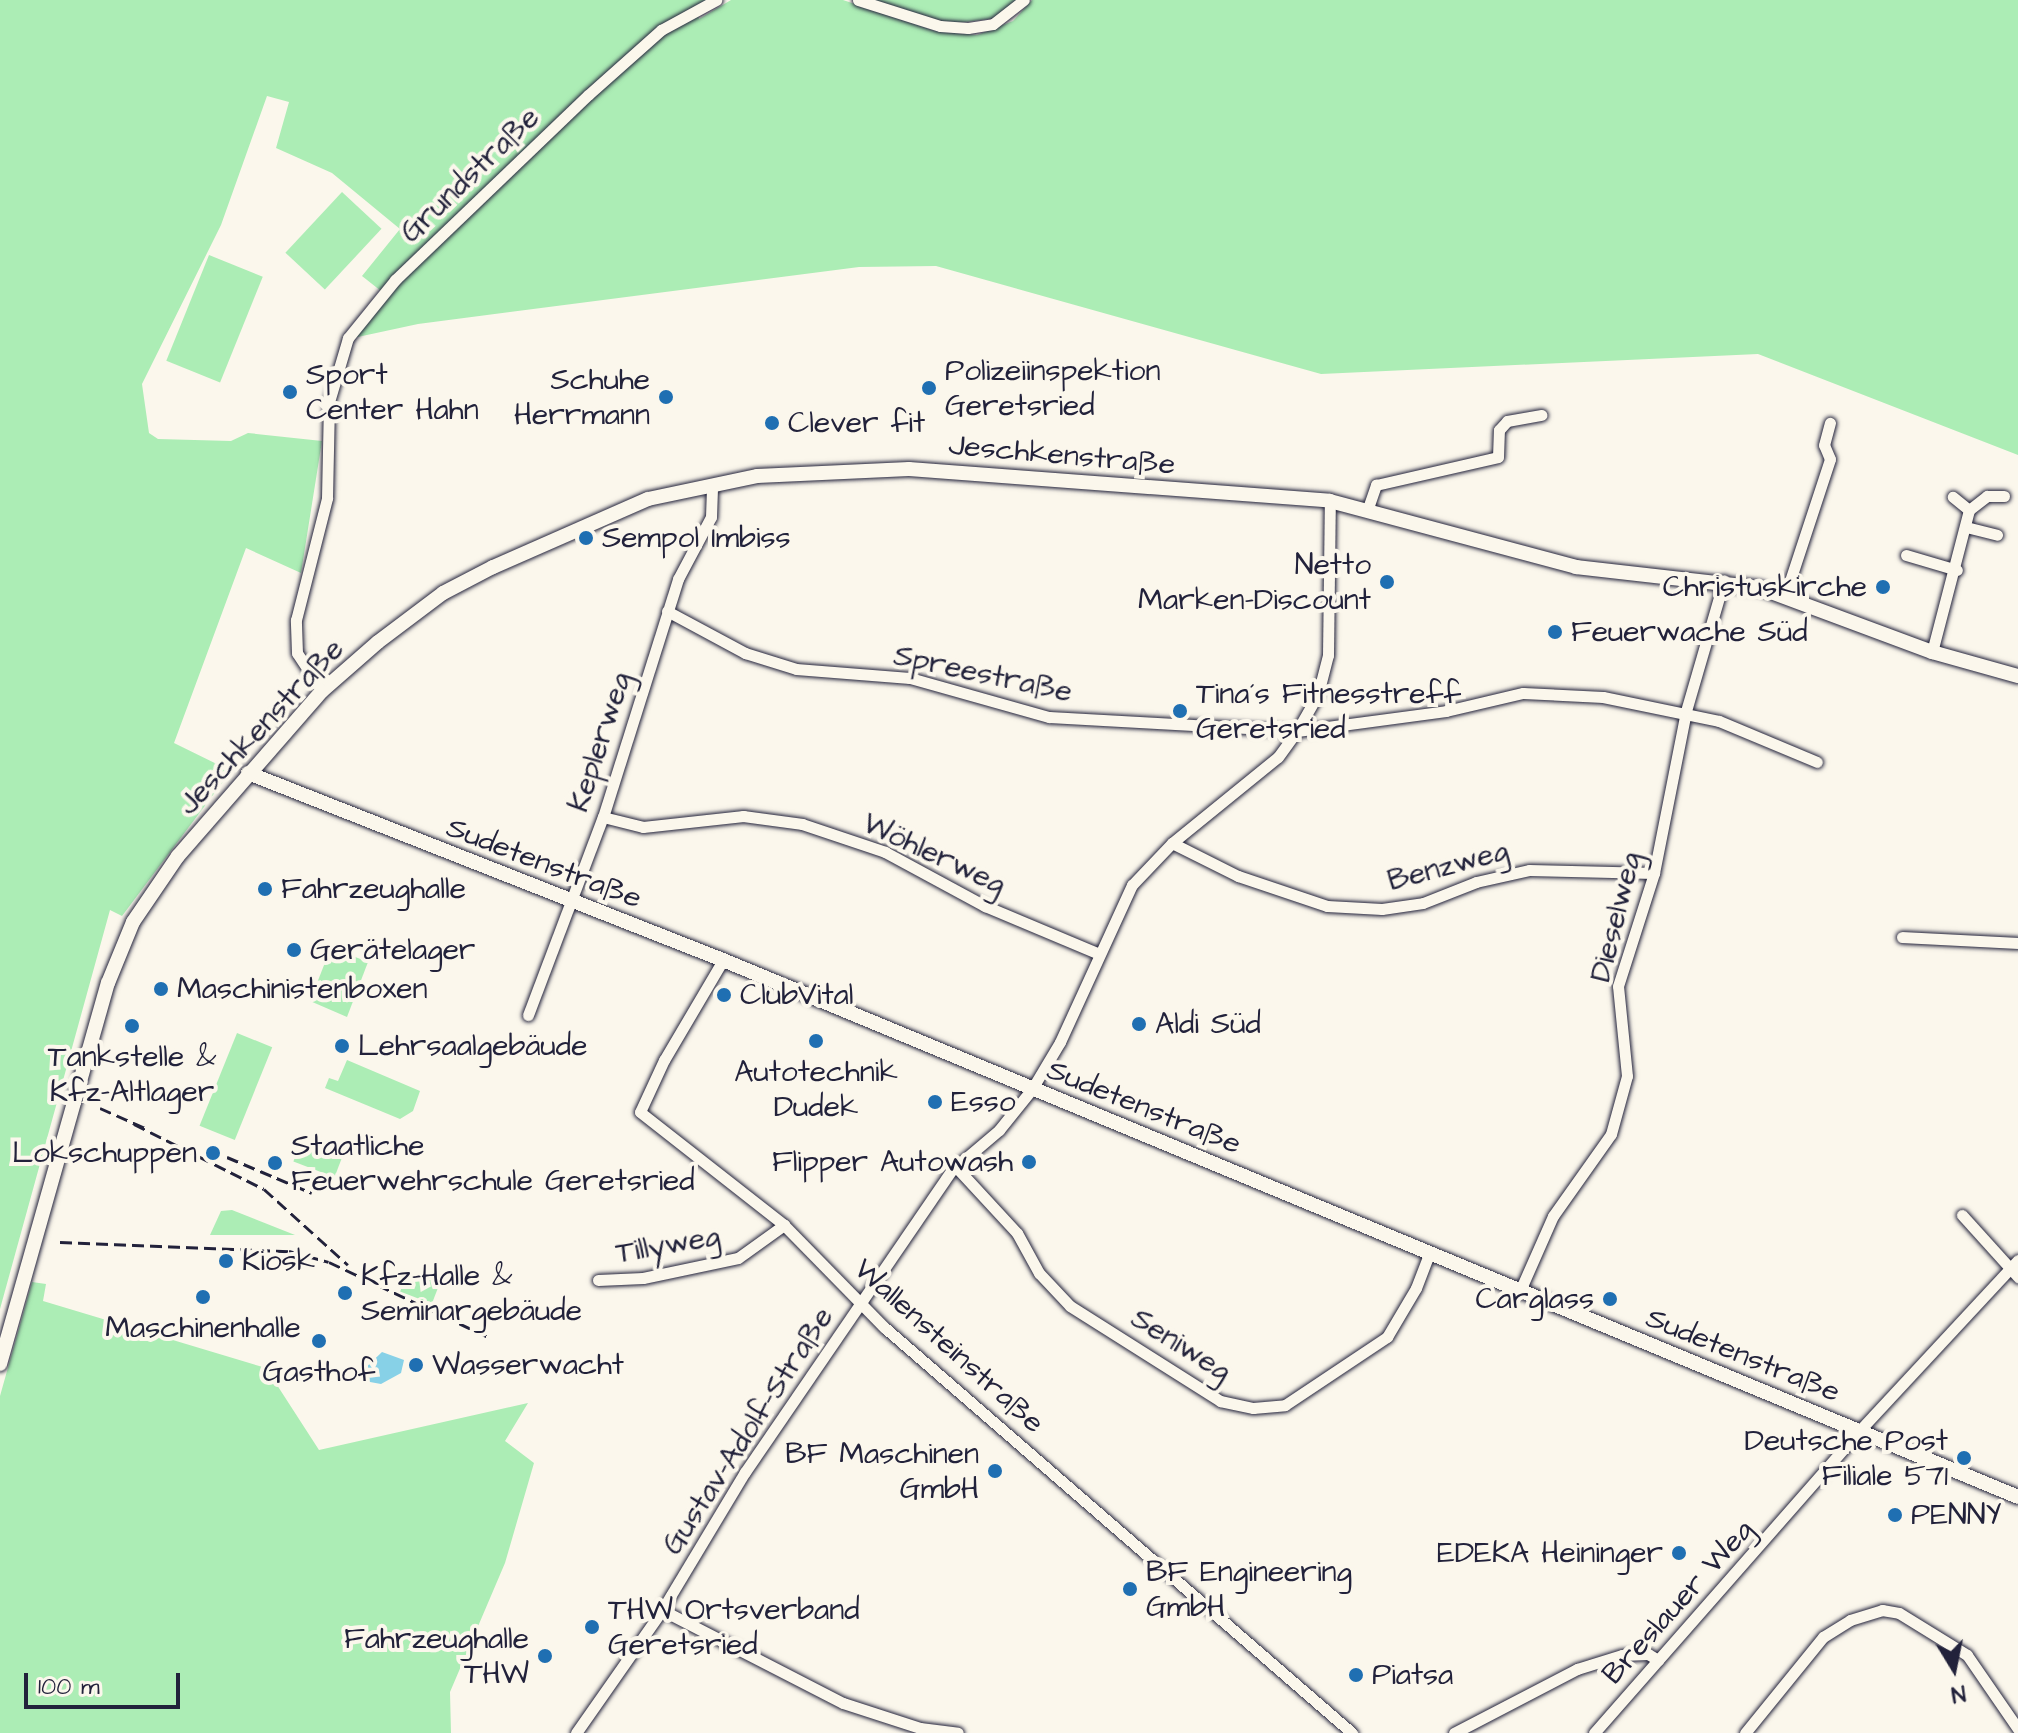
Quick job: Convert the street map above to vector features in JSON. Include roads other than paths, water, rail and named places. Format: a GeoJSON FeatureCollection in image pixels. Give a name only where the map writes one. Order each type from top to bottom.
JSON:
{"type":"FeatureCollection","features":[{"type":"Feature","properties":{"kind":"street","name":"Grundstraße"},"geometry":{"type":"LineString","coordinates":[[322,691],[307,674],[294,637],[327,498],[329,402],[337,364],[348,338],[377,298],[661,30],[716,0]]}},
{"type":"Feature","properties":{"kind":"street"},"geometry":{"type":"LineString","coordinates":[[858,0],[940,26],[968,28],[993,24],[1024,0]]}},
{"type":"Feature","properties":{"kind":"street"},"geometry":{"type":"LineString","coordinates":[[1367,511],[1376,485],[1498,457],[1499,430],[1507,421],[1541,415]]}},
{"type":"Feature","properties":{"kind":"street"},"geometry":{"type":"LineString","coordinates":[[1785,596],[1830,459],[1824,445],[1830,423]]}},
{"type":"Feature","properties":{"kind":"street","name":"Jeschkenstraße"},"geometry":{"type":"LineString","coordinates":[[0,1364],[87,1042],[133,922],[178,856],[322,691],[436,599],[484,571],[589,521],[648,499],[712,485],[798,472],[925,469],[1330,501],[1576,567],[1724,580],[1785,596],[1932,652],[2018,676]]}},
{"type":"Feature","properties":{"kind":"street","name":"Keplerweg"},"geometry":{"type":"LineString","coordinates":[[528,1015],[568,900],[603,817],[667,611],[711,517],[712,485]]}},
{"type":"Feature","properties":{"kind":"street"},"geometry":{"type":"LineString","coordinates":[[1932,652],[1957,570],[1969,510],[1987,496],[2004,496]]}},
{"type":"Feature","properties":{"kind":"street"},"geometry":{"type":"LineString","coordinates":[[1953,497],[1969,510]]}},
{"type":"Feature","properties":{"kind":"street","name":"Gustav-Adolf-Straße"},"geometry":{"type":"LineString","coordinates":[[576,1733],[662,1610],[745,1472],[956,1167],[999,1130],[1032,1089],[1060,1042],[1122,901],[1172,843],[1247,786],[1297,731],[1318,694],[1328,655],[1330,501]]}},
{"type":"Feature","properties":{"kind":"street"},"geometry":{"type":"LineString","coordinates":[[1966,527],[1997,535]]}},
{"type":"Feature","properties":{"kind":"street"},"geometry":{"type":"LineString","coordinates":[[1906,555],[1957,570]]}},
{"type":"Feature","properties":{"kind":"street","name":"Dieselweg"},"geometry":{"type":"LineString","coordinates":[[1519,1293],[1553,1216],[1611,1134],[1627,1076],[1618,986],[1654,873],[1686,711],[1724,580]]}},
{"type":"Feature","properties":{"kind":"street","name":"Spreestraße"},"geometry":{"type":"LineString","coordinates":[[667,611],[745,653],[811,673],[910,678],[1049,717],[1297,731],[1446,711],[1523,693],[1603,697],[1686,711],[1817,762]]}},
{"type":"Feature","properties":{"kind":"street","name":"Sudetenstraße"},"geometry":{"type":"LineString","coordinates":[[248,773],[723,960],[1519,1293],[2018,1497]]}},
{"type":"Feature","properties":{"kind":"street","name":"Wöhlerweg"},"geometry":{"type":"LineString","coordinates":[[603,817],[643,827],[743,816],[802,824],[885,852],[985,906],[1099,954]]}},
{"type":"Feature","properties":{"kind":"street","name":"Benzweg"},"geometry":{"type":"LineString","coordinates":[[1172,843],[1238,876],[1327,906],[1382,909],[1423,903],[1476,882],[1529,870],[1654,873]]}},
{"type":"Feature","properties":{"kind":"street"},"geometry":{"type":"LineString","coordinates":[[1902,937],[2018,943]]}},
{"type":"Feature","properties":{"kind":"street","name":"Wallensteinstraße"},"geometry":{"type":"LineString","coordinates":[[723,960],[664,1060],[640,1112],[784,1225],[862,1301],[884,1327],[1352,1733]]}},
{"type":"Feature","properties":{"kind":"street","name":"Seniweg"},"geometry":{"type":"LineString","coordinates":[[956,1167],[1017,1233],[1039,1273],[1070,1306],[1220,1401],[1253,1408],[1285,1405],[1387,1337],[1429,1254]]}},
{"type":"Feature","properties":{"kind":"street"},"geometry":{"type":"LineString","coordinates":[[1962,1215],[2016,1269]]}},
{"type":"Feature","properties":{"kind":"street","name":"Tillyweg"},"geometry":{"type":"LineString","coordinates":[[598,1280],[643,1278],[738,1258],[784,1225]]}},
{"type":"Feature","properties":{"kind":"street","name":"Breslauer Weg"},"geometry":{"type":"LineString","coordinates":[[1594,1733],[1860,1430],[2016,1269]]}},
{"type":"Feature","properties":{"kind":"street"},"geometry":{"type":"LineString","coordinates":[[662,1610],[843,1703],[920,1728],[958,1733]]}},
{"type":"Feature","properties":{"kind":"street"},"geometry":{"type":"LineString","coordinates":[[1745,1733],[1823,1637],[1850,1620],[1882,1610],[1899,1613],[1967,1655],[2018,1729]]}},
{"type":"Feature","properties":{"kind":"street"},"geometry":{"type":"LineString","coordinates":[[1454,1733],[1577,1669],[1622,1655],[1648,1654],[1658,1660]]}},
{"type":"Feature","properties":{"kind":"water"},"geometry":{"type":"Polygon","coordinates":[[[382,1352],[404,1360],[401,1373],[381,1384],[359,1380],[359,1374],[382,1352]]]}},
{"type":"Feature","properties":{"kind":"railway"},"geometry":{"type":"LineString","coordinates":[[100,1108],[145,1128]]}},
{"type":"Feature","properties":{"kind":"railway"},"geometry":{"type":"LineString","coordinates":[[134,1124],[264,1189],[348,1265]]}},
{"type":"Feature","properties":{"kind":"railway"},"geometry":{"type":"LineString","coordinates":[[227,1157],[312,1193]]}},
{"type":"Feature","properties":{"kind":"railway"},"geometry":{"type":"LineString","coordinates":[[60,1242],[289,1251],[329,1262],[486,1336]]}},
{"type":"Feature","properties":{"kind":"place","name":"Polizeiinspektion Geretsried"},"geometry":{"type":"Point","coordinates":[929,388]}},
{"type":"Feature","properties":{"kind":"place","name":"Sport Center Hahn"},"geometry":{"type":"Point","coordinates":[290,392]}},
{"type":"Feature","properties":{"kind":"place","name":"Schuhe Herrmann"},"geometry":{"type":"Point","coordinates":[666,397]}},
{"type":"Feature","properties":{"kind":"place","name":"Clever fit"},"geometry":{"type":"Point","coordinates":[772,423]}},
{"type":"Feature","properties":{"kind":"place","name":"Sempol Imbiss"},"geometry":{"type":"Point","coordinates":[586,538]}},
{"type":"Feature","properties":{"kind":"place","name":"Netto Marken-Discount"},"geometry":{"type":"Point","coordinates":[1387,582]}},
{"type":"Feature","properties":{"kind":"place","name":"Christuskirche"},"geometry":{"type":"Point","coordinates":[1883,587]}},
{"type":"Feature","properties":{"kind":"place","name":"Feuerwache Süd"},"geometry":{"type":"Point","coordinates":[1555,632]}},
{"type":"Feature","properties":{"kind":"place","name":"Tina´s Fitnesstreff Geretsried"},"geometry":{"type":"Point","coordinates":[1180,711]}},
{"type":"Feature","properties":{"kind":"place","name":"Fahrzeughalle"},"geometry":{"type":"Point","coordinates":[265,889]}},
{"type":"Feature","properties":{"kind":"place","name":"Gerätelager"},"geometry":{"type":"Point","coordinates":[294,950]}},
{"type":"Feature","properties":{"kind":"place","name":"Maschinistenboxen"},"geometry":{"type":"Point","coordinates":[161,989]}},
{"type":"Feature","properties":{"kind":"place","name":"ClubVital"},"geometry":{"type":"Point","coordinates":[724,995]}},
{"type":"Feature","properties":{"kind":"place","name":"Aldi Süd"},"geometry":{"type":"Point","coordinates":[1139,1024]}},
{"type":"Feature","properties":{"kind":"place","name":"Tankstelle & Kfz-Altlager"},"geometry":{"type":"Point","coordinates":[132,1026]}},
{"type":"Feature","properties":{"kind":"place","name":"Autotechnik Dudek"},"geometry":{"type":"Point","coordinates":[816,1041]}},
{"type":"Feature","properties":{"kind":"place","name":"Lehrsaalgebäude"},"geometry":{"type":"Point","coordinates":[342,1046]}},
{"type":"Feature","properties":{"kind":"place","name":"Esso"},"geometry":{"type":"Point","coordinates":[935,1102]}},
{"type":"Feature","properties":{"kind":"place","name":"Lokschuppen"},"geometry":{"type":"Point","coordinates":[213,1153]}},
{"type":"Feature","properties":{"kind":"place","name":"Flipper Autowash"},"geometry":{"type":"Point","coordinates":[1029,1162]}},
{"type":"Feature","properties":{"kind":"place","name":"Staatliche Feuerwehrschule Geretsried"},"geometry":{"type":"Point","coordinates":[275,1163]}},
{"type":"Feature","properties":{"kind":"place","name":"Kiosk"},"geometry":{"type":"Point","coordinates":[226,1261]}},
{"type":"Feature","properties":{"kind":"place","name":"Kfz-Halle & Seminargebäude"},"geometry":{"type":"Point","coordinates":[345,1293]}},
{"type":"Feature","properties":{"kind":"place","name":"Maschinenhalle"},"geometry":{"type":"Point","coordinates":[203,1297]}},
{"type":"Feature","properties":{"kind":"place","name":"Carglass"},"geometry":{"type":"Point","coordinates":[1610,1299]}},
{"type":"Feature","properties":{"kind":"place","name":"Gasthof"},"geometry":{"type":"Point","coordinates":[319,1341]}},
{"type":"Feature","properties":{"kind":"place","name":"Wasserwacht"},"geometry":{"type":"Point","coordinates":[416,1365]}},
{"type":"Feature","properties":{"kind":"place","name":"Deutsche Post Filiale 571"},"geometry":{"type":"Point","coordinates":[1964,1458]}},
{"type":"Feature","properties":{"kind":"place","name":"BF Maschinen GmbH"},"geometry":{"type":"Point","coordinates":[995,1471]}},
{"type":"Feature","properties":{"kind":"place","name":"PENNY"},"geometry":{"type":"Point","coordinates":[1895,1515]}},
{"type":"Feature","properties":{"kind":"place","name":"EDEKA Heininger"},"geometry":{"type":"Point","coordinates":[1679,1553]}},
{"type":"Feature","properties":{"kind":"place","name":"BF Engineering GmbH"},"geometry":{"type":"Point","coordinates":[1130,1589]}},
{"type":"Feature","properties":{"kind":"place","name":"THW Ortsverband Geretsried"},"geometry":{"type":"Point","coordinates":[592,1627]}},
{"type":"Feature","properties":{"kind":"place","name":"Fahrzeughalle THW"},"geometry":{"type":"Point","coordinates":[545,1656]}},
{"type":"Feature","properties":{"kind":"place","name":"Piatsa"},"geometry":{"type":"Point","coordinates":[1356,1675]}}]}
